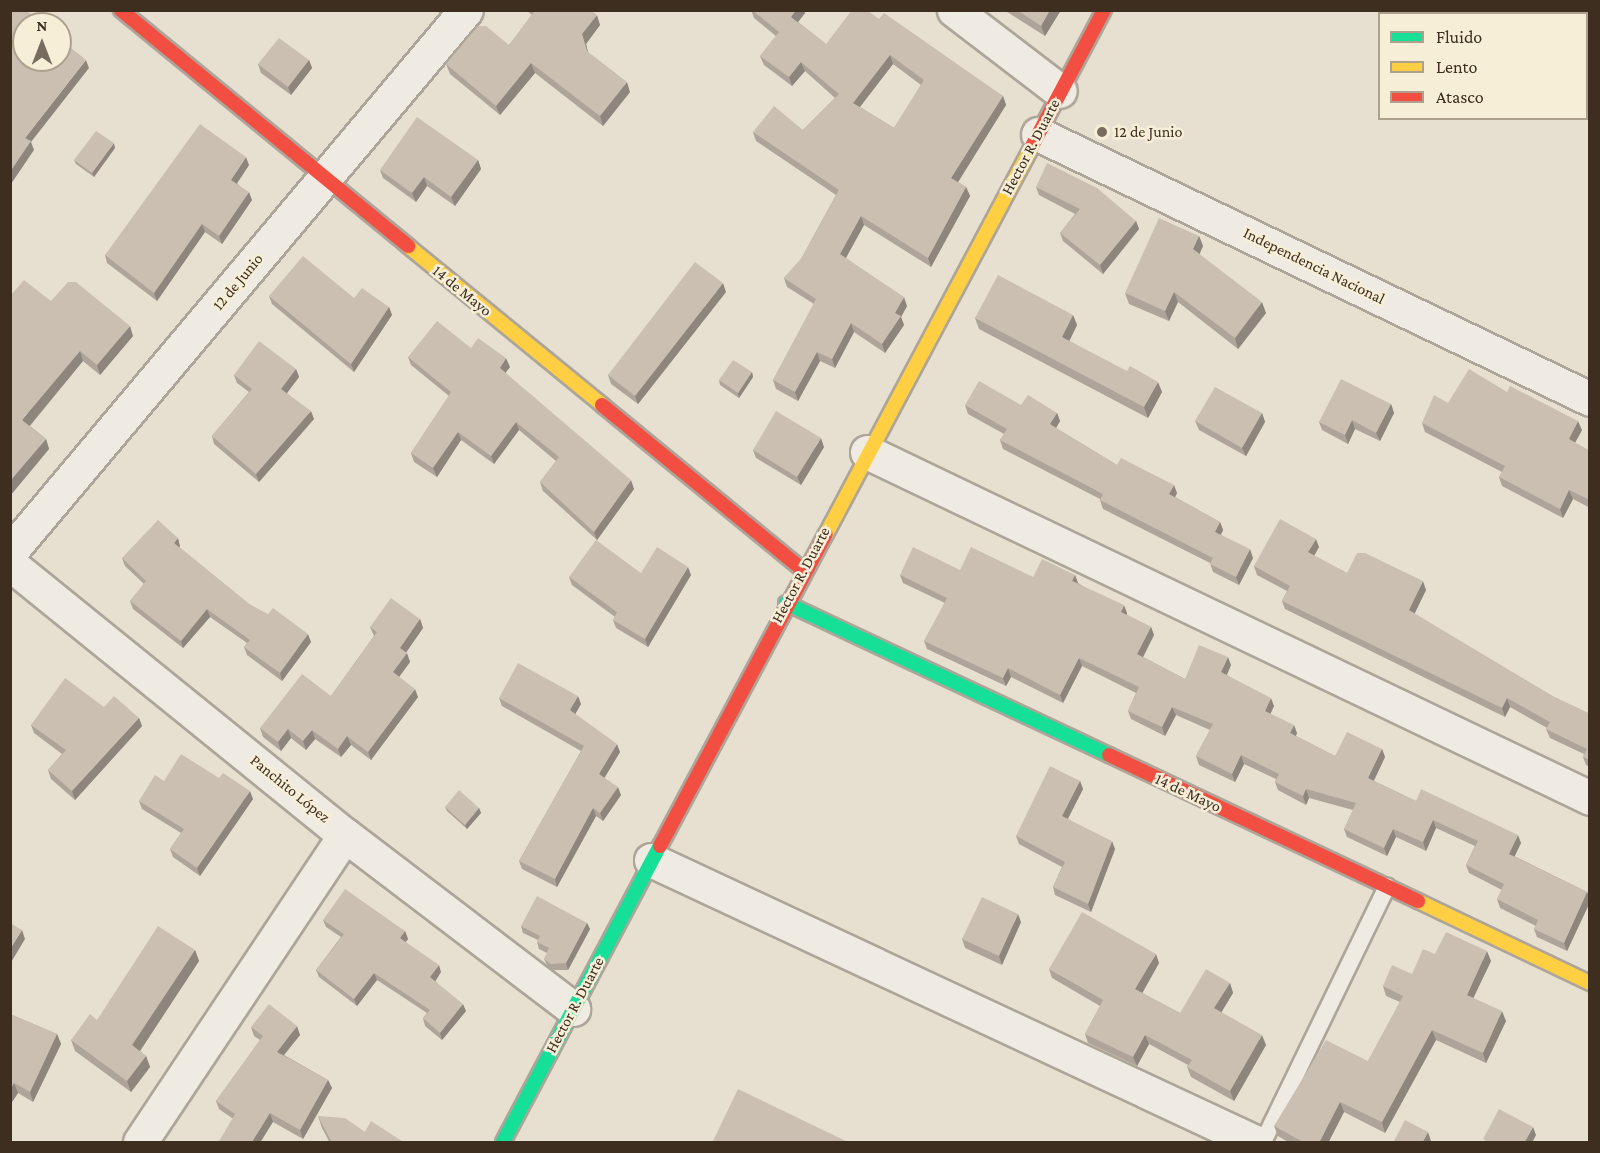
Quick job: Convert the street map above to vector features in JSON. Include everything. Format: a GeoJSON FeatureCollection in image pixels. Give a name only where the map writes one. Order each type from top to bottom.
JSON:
{"type":"FeatureCollection","features":[{"type":"Feature","properties":{"kind":"street","name":"14 de Mayo"},"geometry":{"type":"LineString","coordinates":[[121,10],[804,570]]}},
{"type":"Feature","properties":{"kind":"street","name":"12 de Junio"},"geometry":{"type":"LineString","coordinates":[[10,552],[466,10]]}},
{"type":"Feature","properties":{"kind":"street"},"geometry":{"type":"LineString","coordinates":[[954,10],[1060,91]]}},
{"type":"Feature","properties":{"kind":"street","name":"Hector R. Duarte"},"geometry":{"type":"LineString","coordinates":[[503,1143],[786,603],[1104,10]]}},
{"type":"Feature","properties":{"kind":"street","name":"Independencia Nacional"},"geometry":{"type":"LineString","coordinates":[[1038,134],[1590,399]]}},
{"type":"Feature","properties":{"kind":"street"},"geometry":{"type":"LineString","coordinates":[[867,452],[1590,798]]}},
{"type":"Feature","properties":{"kind":"street","name":"Panchito López"},"geometry":{"type":"LineString","coordinates":[[10,564],[345,835],[573,1009]]}},
{"type":"Feature","properties":{"kind":"street","name":"14 de Mayo"},"geometry":{"type":"LineString","coordinates":[[786,603],[1590,983]]}},
{"type":"Feature","properties":{"kind":"street"},"geometry":{"type":"LineString","coordinates":[[140,1143],[345,835]]}},
{"type":"Feature","properties":{"kind":"street"},"geometry":{"type":"LineString","coordinates":[[651,860],[1254,1143]]}},
{"type":"Feature","properties":{"kind":"lane"},"geometry":{"type":"LineString","coordinates":[[1263,1143],[1387,887]]}},
{"type":"Feature","properties":{"kind":"building"},"geometry":{"type":"Polygon","coordinates":[[[10,10],[26,10],[28,12],[12,12],[12,72],[72,72],[72,49],[86,60],[25,138],[31,141],[10,172],[10,10]]]}},
{"type":"Feature","properties":{"kind":"building"},"geometry":{"type":"Polygon","coordinates":[[[535,10],[591,10],[597,15],[582,34],[587,51],[627,82],[600,116],[531,63],[496,106],[446,64],[478,26],[486,26],[509,45],[535,10]]]}},
{"type":"Feature","properties":{"kind":"building"},"geometry":{"type":"Polygon","coordinates":[[[752,10],[796,10],[791,17],[826,44],[852,10],[867,10],[879,19],[884,13],[1003,96],[951,178],[966,187],[928,258],[861,216],[840,254],[904,297],[895,313],[901,316],[882,344],[851,323],[832,359],[817,352],[795,392],[773,380],[816,299],[784,278],[801,259],[839,190],[753,132],[774,106],[803,130],[839,94],[801,62],[789,77],[760,56],[779,32],[752,10]],[[890,55],[853,103],[894,128],[924,80],[890,55]]]}},
{"type":"Feature","properties":{"kind":"building"},"geometry":{"type":"Polygon","coordinates":[[[1017,10],[1050,10],[1041,26],[1017,10]]]}},
{"type":"Feature","properties":{"kind":"building"},"geometry":{"type":"Polygon","coordinates":[[[279,38],[309,60],[288,87],[258,64],[279,38]]]}},
{"type":"Feature","properties":{"kind":"building"},"geometry":{"type":"Polygon","coordinates":[[[417,117],[478,160],[451,197],[424,177],[412,193],[380,170],[417,117]]]}},
{"type":"Feature","properties":{"kind":"building"},"geometry":{"type":"Polygon","coordinates":[[[200,124],[246,157],[231,180],[249,192],[219,236],[202,224],[154,293],[105,255],[200,124]]]}},
{"type":"Feature","properties":{"kind":"building"},"geometry":{"type":"Polygon","coordinates":[[[96,131],[114,143],[92,173],[74,160],[96,131]]]}},
{"type":"Feature","properties":{"kind":"building"},"geometry":{"type":"Polygon","coordinates":[[[1047,163],[1097,188],[1136,221],[1100,265],[1060,233],[1080,209],[1036,187],[1047,163]]]}},
{"type":"Feature","properties":{"kind":"building"},"geometry":{"type":"Polygon","coordinates":[[[1159,218],[1199,236],[1193,249],[1262,302],[1235,338],[1174,292],[1165,311],[1125,293],[1159,218]]]}},
{"type":"Feature","properties":{"kind":"building"},"geometry":{"type":"Polygon","coordinates":[[[303,256],[354,298],[362,288],[389,307],[351,364],[269,296],[303,256]]]}},
{"type":"Feature","properties":{"kind":"building"},"geometry":{"type":"Polygon","coordinates":[[[695,262],[723,283],[635,396],[608,375],[695,262]]]}},
{"type":"Feature","properties":{"kind":"building"},"geometry":{"type":"Polygon","coordinates":[[[998,275],[1073,315],[1062,337],[1127,371],[1130,366],[1158,382],[1144,407],[975,318],[998,275]]]}},
{"type":"Feature","properties":{"kind":"building"},"geometry":{"type":"Polygon","coordinates":[[[24,280],[51,301],[68,282],[76,282],[130,326],[97,365],[80,351],[22,420],[46,439],[10,481],[10,296],[24,280]]]}},
{"type":"Feature","properties":{"kind":"building"},"geometry":{"type":"Polygon","coordinates":[[[437,321],[471,348],[478,338],[506,358],[500,368],[631,480],[594,532],[540,482],[559,457],[516,422],[491,456],[458,432],[433,468],[411,453],[451,392],[408,357],[437,321]]]}},
{"type":"Feature","properties":{"kind":"building"},"geometry":{"type":"Polygon","coordinates":[[[259,341],[296,369],[281,389],[311,411],[256,474],[212,436],[252,389],[234,375],[259,341]]]}},
{"type":"Feature","properties":{"kind":"building"},"geometry":{"type":"Polygon","coordinates":[[[733,360],[752,372],[738,393],[719,380],[733,360]]]}},
{"type":"Feature","properties":{"kind":"building"},"geometry":{"type":"Polygon","coordinates":[[[1469,369],[1507,392],[1510,386],[1578,421],[1569,439],[1590,451],[1590,500],[1569,490],[1560,509],[1499,477],[1505,466],[1422,423],[1434,395],[1448,403],[1469,369]]]}},
{"type":"Feature","properties":{"kind":"building"},"geometry":{"type":"Polygon","coordinates":[[[1341,379],[1391,404],[1376,433],[1352,420],[1345,435],[1319,422],[1341,379]]]}},
{"type":"Feature","properties":{"kind":"building"},"geometry":{"type":"Polygon","coordinates":[[[979,381],[1021,405],[1028,395],[1057,413],[1050,424],[1085,446],[1117,465],[1121,458],[1174,485],[1169,494],[1220,522],[1215,532],[1250,549],[1236,577],[1210,564],[1213,558],[1100,500],[1103,494],[1000,440],[1007,429],[965,405],[979,381]]]}},
{"type":"Feature","properties":{"kind":"building"},"geometry":{"type":"Polygon","coordinates":[[[1215,387],[1262,413],[1242,448],[1195,421],[1215,387]]]}},
{"type":"Feature","properties":{"kind":"building"},"geometry":{"type":"Polygon","coordinates":[[[776,411],[821,438],[797,477],[753,450],[776,411]]]}},
{"type":"Feature","properties":{"kind":"building"},"geometry":{"type":"Polygon","coordinates":[[[1280,519],[1316,539],[1308,552],[1347,573],[1357,553],[1365,553],[1423,581],[1409,610],[1554,697],[1590,714],[1590,760],[1583,757],[1587,749],[1546,729],[1550,722],[1507,698],[1502,708],[1282,601],[1290,586],[1254,566],[1280,519]]]}},
{"type":"Feature","properties":{"kind":"building"},"geometry":{"type":"Polygon","coordinates":[[[158,520],[178,538],[174,543],[249,604],[268,614],[273,608],[308,634],[280,673],[244,647],[250,640],[207,609],[181,641],[130,601],[146,581],[122,558],[158,520]]]}},
{"type":"Feature","properties":{"kind":"building"},"geometry":{"type":"Polygon","coordinates":[[[596,540],[641,573],[657,547],[688,567],[645,639],[613,620],[617,612],[569,577],[596,540]]]}},
{"type":"Feature","properties":{"kind":"building"},"geometry":{"type":"Polygon","coordinates":[[[913,547],[960,570],[971,547],[1033,577],[1042,559],[1075,575],[1072,581],[1124,605],[1121,612],[1151,627],[1137,654],[1185,679],[1199,645],[1228,657],[1221,672],[1271,698],[1265,711],[1294,725],[1290,733],[1335,756],[1347,732],[1382,749],[1368,778],[1416,801],[1421,789],[1518,835],[1509,854],[1587,892],[1564,943],[1534,929],[1538,920],[1497,899],[1504,884],[1466,865],[1478,841],[1433,820],[1423,842],[1393,829],[1384,848],[1344,829],[1356,803],[1306,789],[1303,796],[1275,782],[1279,774],[1241,755],[1232,774],[1196,756],[1213,724],[1172,707],[1162,727],[1128,711],[1139,687],[1079,658],[1060,695],[1008,668],[1003,678],[924,641],[947,598],[900,575],[913,547]]]}},
{"type":"Feature","properties":{"kind":"building"},"geometry":{"type":"Polygon","coordinates":[[[391,598],[420,619],[400,648],[407,653],[393,672],[415,689],[368,752],[347,736],[338,749],[312,730],[303,741],[288,729],[278,742],[260,728],[302,674],[331,696],[377,632],[370,627],[391,598]]]}},
{"type":"Feature","properties":{"kind":"building"},"geometry":{"type":"Polygon","coordinates":[[[518,663],[578,696],[570,710],[617,744],[599,774],[618,787],[600,813],[593,808],[555,879],[519,861],[584,746],[499,698],[518,663]]]}},
{"type":"Feature","properties":{"kind":"building"},"geometry":{"type":"Polygon","coordinates":[[[65,678],[104,707],[114,696],[139,718],[72,791],[48,770],[66,750],[31,725],[65,678]]]}},
{"type":"Feature","properties":{"kind":"building"},"geometry":{"type":"Polygon","coordinates":[[[181,754],[219,778],[223,773],[250,791],[197,868],[170,849],[184,829],[139,801],[155,775],[164,781],[181,754]]]}},
{"type":"Feature","properties":{"kind":"building"},"geometry":{"type":"Polygon","coordinates":[[[1050,766],[1080,781],[1062,816],[1112,841],[1088,904],[1053,887],[1065,862],[1016,836],[1050,766]]]}},
{"type":"Feature","properties":{"kind":"building"},"geometry":{"type":"Polygon","coordinates":[[[459,790],[479,808],[465,825],[445,807],[459,790]]]}},
{"type":"Feature","properties":{"kind":"building"},"geometry":{"type":"Polygon","coordinates":[[[345,889],[405,931],[400,938],[439,965],[430,977],[463,1004],[440,1033],[423,1018],[430,1010],[374,973],[354,999],[316,970],[344,934],[323,920],[345,889]]]}},
{"type":"Feature","properties":{"kind":"building"},"geometry":{"type":"Polygon","coordinates":[[[537,896],[587,923],[566,963],[551,964],[544,959],[549,948],[537,942],[540,936],[521,926],[537,896]]]}},
{"type":"Feature","properties":{"kind":"building"},"geometry":{"type":"Polygon","coordinates":[[[982,897],[1018,914],[999,956],[962,939],[982,897]]]}},
{"type":"Feature","properties":{"kind":"building"},"geometry":{"type":"Polygon","coordinates":[[[1082,912],[1156,954],[1135,989],[1180,1013],[1206,969],[1230,983],[1214,1008],[1262,1035],[1230,1091],[1187,1067],[1192,1060],[1145,1035],[1133,1057],[1085,1034],[1103,1000],[1049,969],[1082,912]]]}},
{"type":"Feature","properties":{"kind":"building"},"geometry":{"type":"Polygon","coordinates":[[[10,923],[22,930],[10,949],[10,923]]]}},
{"type":"Feature","properties":{"kind":"building"},"geometry":{"type":"Polygon","coordinates":[[[158,926],[195,950],[132,1045],[146,1056],[127,1081],[71,1040],[90,1014],[97,1020],[158,926]]]}},
{"type":"Feature","properties":{"kind":"building"},"geometry":{"type":"Polygon","coordinates":[[[1446,932],[1487,951],[1467,995],[1502,1011],[1483,1053],[1432,1030],[1382,1122],[1340,1102],[1319,1143],[1305,1143],[1274,1126],[1326,1040],[1368,1061],[1403,996],[1383,986],[1392,965],[1412,974],[1423,949],[1435,954],[1446,932]]]}},
{"type":"Feature","properties":{"kind":"building"},"geometry":{"type":"Polygon","coordinates":[[[269,1004],[297,1026],[277,1052],[328,1080],[300,1130],[270,1113],[251,1143],[218,1143],[235,1114],[216,1101],[263,1036],[251,1027],[269,1004]]]}},
{"type":"Feature","properties":{"kind":"building"},"geometry":{"type":"Polygon","coordinates":[[[10,1014],[57,1034],[30,1092],[14,1083],[10,1090],[10,1014]]]}},
{"type":"Feature","properties":{"kind":"building"},"geometry":{"type":"Polygon","coordinates":[[[738,1089],[850,1143],[712,1143],[738,1089]]]}},
{"type":"Feature","properties":{"kind":"building"},"geometry":{"type":"Polygon","coordinates":[[[1499,1109],[1533,1127],[1524,1143],[1490,1143],[1483,1139],[1499,1109]]]}},
{"type":"Feature","properties":{"kind":"building"},"geometry":{"type":"Polygon","coordinates":[[[318,1116],[345,1118],[365,1132],[371,1121],[405,1143],[334,1143],[318,1116]]]}},
{"type":"Feature","properties":{"kind":"building"},"geometry":{"type":"Polygon","coordinates":[[[1405,1120],[1428,1132],[1422,1143],[1393,1143],[1405,1120]]]}},
{"type":"Feature","properties":{"kind":"traffic: fast"},"geometry":{"type":"LineString","coordinates":[[786,603],[1109,755]]}},
{"type":"Feature","properties":{"kind":"traffic: fast"},"geometry":{"type":"LineString","coordinates":[[503,1142],[660,846]]}},
{"type":"Feature","properties":{"kind":"traffic: slow"},"geometry":{"type":"LineString","coordinates":[[826,534],[1032,146]]}},
{"type":"Feature","properties":{"kind":"traffic: slow"},"geometry":{"type":"LineString","coordinates":[[408,246],[602,405]]}},
{"type":"Feature","properties":{"kind":"traffic: slow"},"geometry":{"type":"LineString","coordinates":[[1418,901],[1590,983]]}},
{"type":"Feature","properties":{"kind":"traffic: jam"},"geometry":{"type":"LineString","coordinates":[[121,10],[408,246]]}},
{"type":"Feature","properties":{"kind":"traffic: jam"},"geometry":{"type":"LineString","coordinates":[[1032,146],[1104,10]]}},
{"type":"Feature","properties":{"kind":"traffic: jam"},"geometry":{"type":"LineString","coordinates":[[602,405],[804,571]]}},
{"type":"Feature","properties":{"kind":"traffic: jam"},"geometry":{"type":"LineString","coordinates":[[660,846],[826,534]]}},
{"type":"Feature","properties":{"kind":"traffic: jam"},"geometry":{"type":"LineString","coordinates":[[1109,755],[1418,901]]}},
{"type":"Feature","properties":{"kind":"place","name":"12 de Junio"},"geometry":{"type":"Point","coordinates":[1102,132]}}]}
